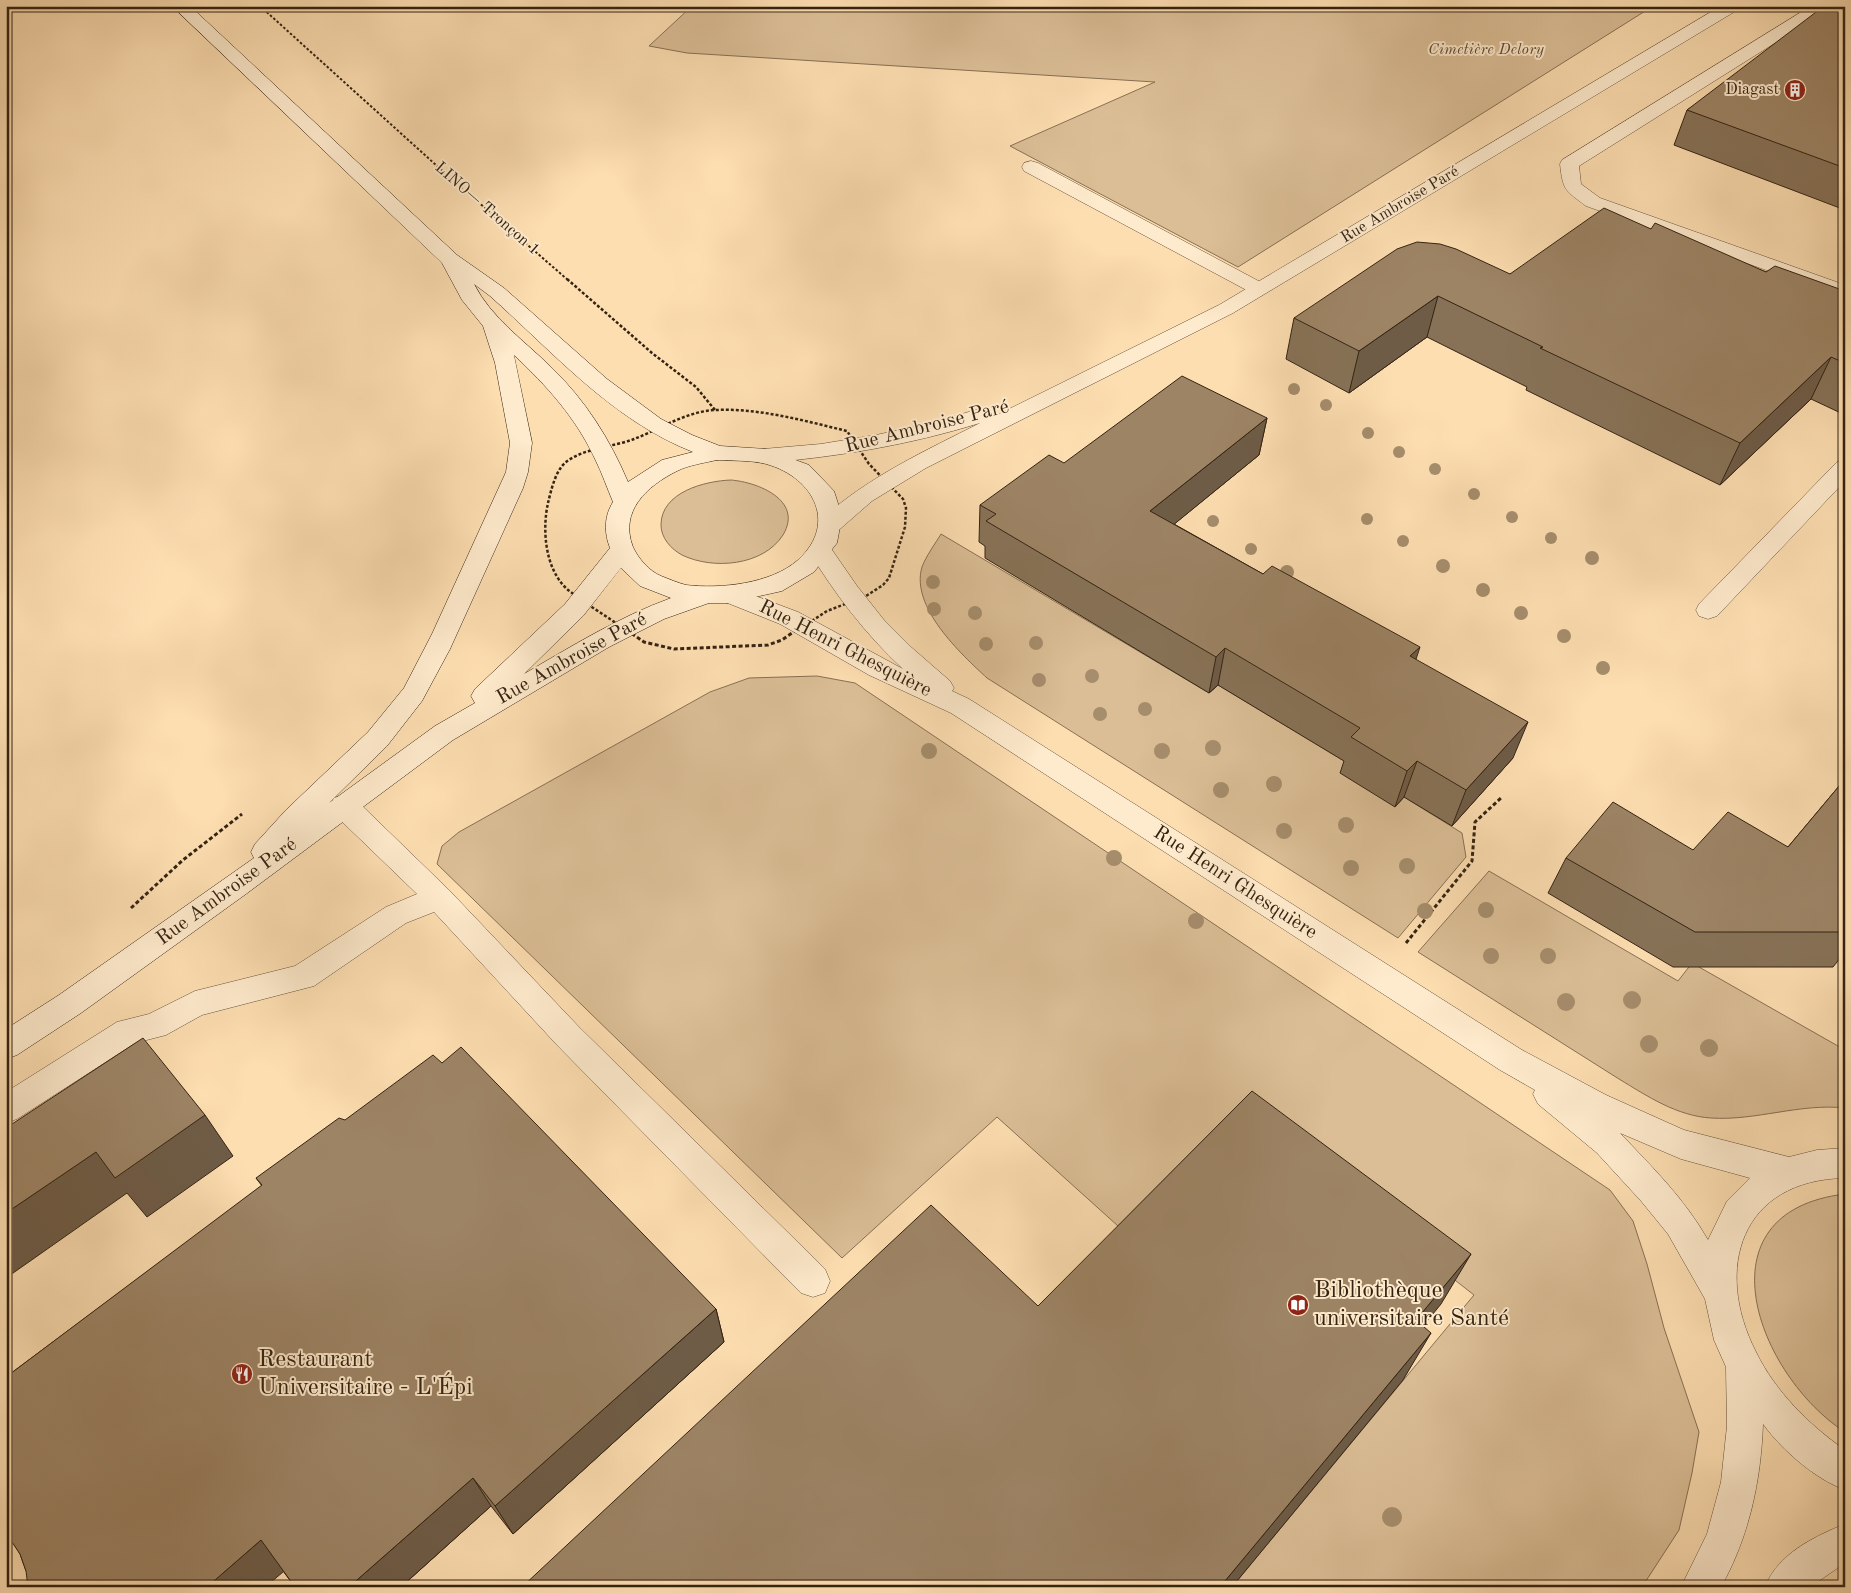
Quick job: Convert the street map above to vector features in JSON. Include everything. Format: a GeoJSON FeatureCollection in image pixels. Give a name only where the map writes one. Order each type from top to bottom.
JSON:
{"type":"FeatureCollection","features":[{"type":"Feature","properties":{"kind":"street"},"geometry":{"type":"LineString","coordinates":[[180,6],[450,260],[497,292],[597,384],[637,414],[672,436],[717,453]]}},
{"type":"Feature","properties":{"kind":"street","name":"Rue Ambroise Paré"},"geometry":{"type":"LineString","coordinates":[[832,522],[852,504],[887,480],[1059,391],[1162,342],[1259,289],[1732,6]]}},
{"type":"Feature","properties":{"kind":"street"},"geometry":{"type":"LineString","coordinates":[[1823,6],[1570,164],[1572,186],[1593,202],[1845,292]]}},
{"type":"Feature","properties":{"kind":"street"},"geometry":{"type":"LineString","coordinates":[[1031,167],[1259,289]]}},
{"type":"Feature","properties":{"kind":"street"},"geometry":{"type":"LineString","coordinates":[[450,260],[472,300],[493,324],[563,392],[602,450],[616,476],[624,501]]}},
{"type":"Feature","properties":{"kind":"street"},"geometry":{"type":"LineString","coordinates":[[236,886],[279,834],[372,745],[393,721],[420,682],[446,631],[511,488],[521,443],[509,378],[493,324]]}},
{"type":"Feature","properties":{"kind":"street","name":"Rue Ambroise Paré"},"geometry":{"type":"LineString","coordinates":[[763,456],[858,447],[940,428],[1059,391]]}},
{"type":"Feature","properties":{"kind":"street"},"geometry":{"type":"LineString","coordinates":[[717,453],[763,456],[792,465],[808,475],[821,486],[831,507],[832,522],[828,537],[809,563],[784,580],[763,588],[717,595],[668,588],[647,578],[631,566],[620,551],[615,526],[624,501],[636,486],[662,469],[694,457],[717,453]]}},
{"type":"Feature","properties":{"kind":"street"},"geometry":{"type":"LineString","coordinates":[[1708,610],[1845,467]]}},
{"type":"Feature","properties":{"kind":"street","name":"Rue Henri Ghesquière"},"geometry":{"type":"LineString","coordinates":[[820,550],[843,586],[880,630],[960,706]]}},
{"type":"Feature","properties":{"kind":"street","name":"Rue Ambroise Paré"},"geometry":{"type":"LineString","coordinates":[[444,733],[572,612],[597,585],[620,551]]}},
{"type":"Feature","properties":{"kind":"street","name":"Rue Ambroise Paré"},"geometry":{"type":"LineString","coordinates":[[6,1046],[70,1004],[236,886],[444,733],[600,641],[655,613],[717,595]]}},
{"type":"Feature","properties":{"kind":"street","name":"Rue Henri Ghesquière"},"geometry":{"type":"LineString","coordinates":[[717,595],[789,618],[878,668],[960,706],[1511,1060],[1574,1095],[1658,1135],[1708,1153],[1788,1172]]}},
{"type":"Feature","properties":{"kind":"street"},"geometry":{"type":"LineString","coordinates":[[344,806],[439,898],[568,1036],[813,1281]]}},
{"type":"Feature","properties":{"kind":"street"},"geometry":{"type":"LineString","coordinates":[[6,1109],[128,1031],[155,1026],[195,1004],[303,977],[396,915],[439,898]]}},
{"type":"Feature","properties":{"kind":"street","name":"Rue Henri Ghesquière"},"geometry":{"type":"LineString","coordinates":[[1511,1060],[1557,1102],[1608,1143],[1654,1190],[1680,1223],[1721,1294]]}},
{"type":"Feature","properties":{"kind":"street"},"geometry":{"type":"LineString","coordinates":[[1845,1163],[1810,1166],[1788,1172],[1770,1182],[1753,1195],[1740,1210],[1729,1228],[1722,1248],[1720,1270],[1725,1319],[1734,1344],[1763,1396],[1807,1444],[1845,1472]]}},
{"type":"Feature","properties":{"kind":"street"},"geometry":{"type":"LineString","coordinates":[[1700,1587],[1712,1568],[1736,1505],[1746,1440],[1742,1360]]}},
{"type":"Feature","properties":{"kind":"street"},"geometry":{"type":"LineString","coordinates":[[1784,1587],[1822,1555],[1845,1543]]}},
{"type":"Feature","properties":{"kind":"path","name":"LINO— Tronçon 1"},"geometry":{"type":"LineString","coordinates":[[260,6],[455,181],[652,353],[696,387],[715,410]]}},
{"type":"Feature","properties":{"kind":"path"},"geometry":{"type":"LineString","coordinates":[[1380,976],[1472,861],[1475,822],[1501,798]]}},
{"type":"Feature","properties":{"kind":"green space","name":"Cimetière Delory"},"geometry":{"type":"Polygon","coordinates":[[[692,6],[1648,6],[1650,8],[1238,267],[1010,146],[1155,82],[687,53],[649,46],[692,6]]]}},
{"type":"Feature","properties":{"kind":"green space"},"geometry":{"type":"Polygon","coordinates":[[[731,480],[764,489],[775,495],[783,503],[787,512],[788,523],[783,535],[763,553],[737,562],[708,563],[694,560],[674,550],[667,543],[661,530],[663,514],[668,504],[676,497],[697,486],[731,480]]]}},
{"type":"Feature","properties":{"kind":"green space"},"geometry":{"type":"Polygon","coordinates":[[[941,534],[1209,693],[1218,685],[1349,764],[1341,773],[1395,806],[1404,797],[1462,833],[1466,857],[1398,938],[987,678],[964,656],[940,628],[923,598],[920,582],[922,567],[941,534]]]}},
{"type":"Feature","properties":{"kind":"green space"},"geometry":{"type":"Polygon","coordinates":[[[817,676],[855,683],[1610,1190],[1633,1221],[1664,1328],[1699,1432],[1679,1530],[1642,1587],[1232,1587],[1474,1295],[1235,1108],[1118,1226],[997,1117],[842,1258],[437,864],[442,846],[459,832],[710,692],[749,678],[817,676]]]}},
{"type":"Feature","properties":{"kind":"green space"},"geometry":{"type":"Polygon","coordinates":[[[1489,871],[1678,981],[1692,963],[1845,1050],[1845,1108],[1811,1108],[1728,1118],[1698,1116],[1674,1109],[1619,1079],[1418,952],[1489,871]]]}},
{"type":"Feature","properties":{"kind":"green space"},"geometry":{"type":"Polygon","coordinates":[[[1845,1194],[1845,1432],[1814,1406],[1787,1374],[1767,1337],[1756,1299],[1756,1262],[1769,1231],[1798,1207],[1845,1194]]]}},
{"type":"Feature","properties":{"kind":"building","name":"Diagast"},"geometry":{"type":"Polygon","coordinates":[[[1824,6],[1845,6],[1845,168],[1687,110],[1824,6]]]}},
{"type":"Feature","properties":{"kind":"building"},"geometry":{"type":"Polygon","coordinates":[[[1604,208],[1651,229],[1655,223],[1766,272],[1775,266],[1845,291],[1845,363],[1831,357],[1740,443],[1540,348],[1543,347],[1438,296],[1359,351],[1294,318],[1397,249],[1417,242],[1440,244],[1456,249],[1510,274],[1604,208]]]}},
{"type":"Feature","properties":{"kind":"building"},"geometry":{"type":"Polygon","coordinates":[[[1182,376],[1267,418],[1150,511],[1263,574],[1272,566],[1420,647],[1410,656],[1528,722],[1466,790],[1417,761],[1407,771],[1351,737],[1360,728],[1225,648],[1216,657],[986,521],[996,514],[980,505],[1049,455],[1064,463],[1182,376]]]}},
{"type":"Feature","properties":{"kind":"building"},"geometry":{"type":"Polygon","coordinates":[[[1845,779],[1845,932],[1695,932],[1566,858],[1613,802],[1693,850],[1728,812],[1788,847],[1845,779]]]}},
{"type":"Feature","properties":{"kind":"building"},"geometry":{"type":"Polygon","coordinates":[[[143,1038],[205,1115],[115,1178],[96,1152],[6,1213],[6,1128],[143,1038]]]}},
{"type":"Feature","properties":{"kind":"building"},"geometry":{"type":"Polygon","coordinates":[[[461,1047],[716,1309],[495,1506],[473,1478],[349,1587],[295,1587],[261,1540],[207,1587],[28,1587],[26,1571],[20,1554],[6,1533],[6,1377],[262,1185],[256,1178],[339,1118],[345,1120],[433,1055],[442,1063],[461,1047]]]}},
{"type":"Feature","properties":{"kind":"building"},"geometry":{"type":"Polygon","coordinates":[[[1252,1091],[1471,1254],[1416,1320],[1431,1333],[1220,1587],[522,1587],[931,1205],[1038,1306],[1252,1091]]]}},
{"type":"Feature","properties":{"kind":"place","name":"Diagast"},"geometry":{"type":"Point","coordinates":[1795,90]}},
{"type":"Feature","properties":{"kind":"place","name":"Bibliothèque universitaire Santé"},"geometry":{"type":"Point","coordinates":[1298,1305]}},
{"type":"Feature","properties":{"kind":"place","name":"Restaurant Universitaire - L'Épi"},"geometry":{"type":"Point","coordinates":[242,1374]}}]}
